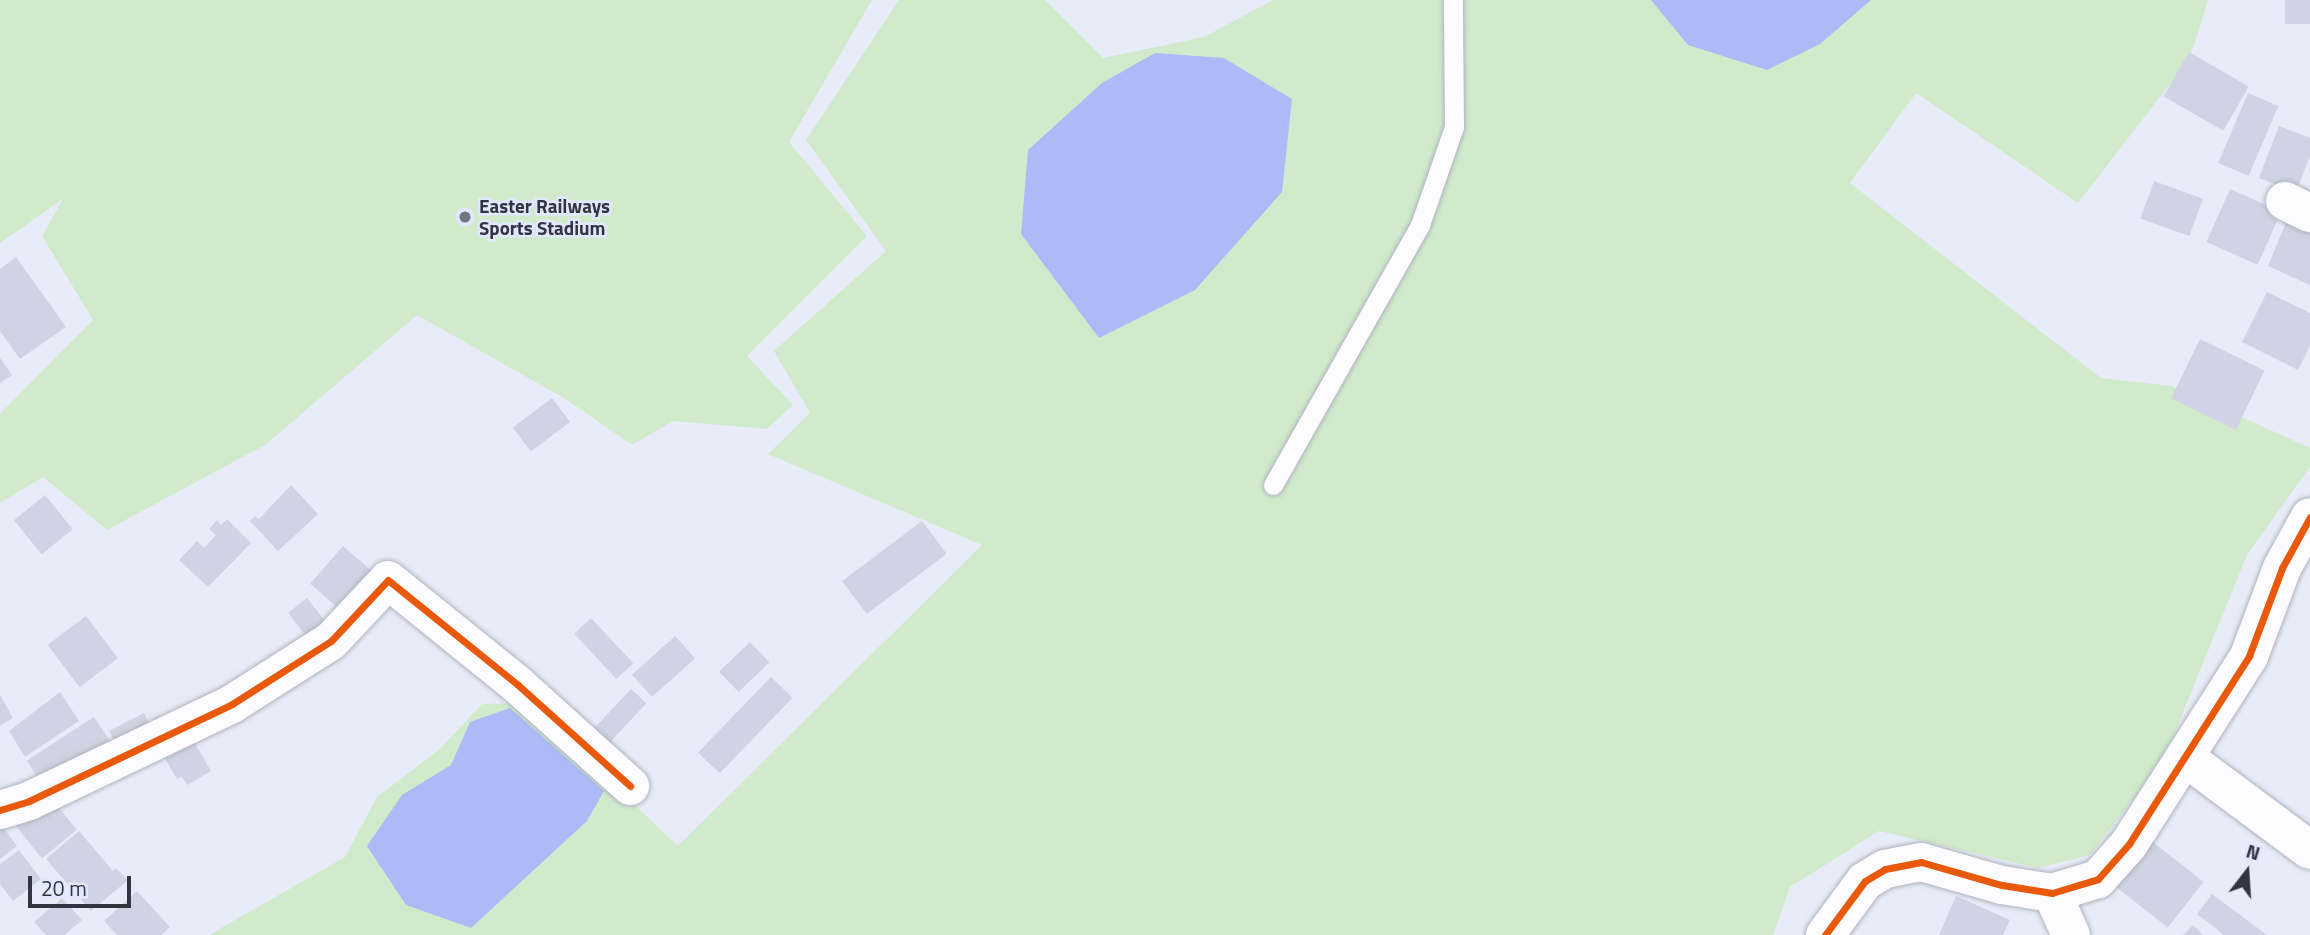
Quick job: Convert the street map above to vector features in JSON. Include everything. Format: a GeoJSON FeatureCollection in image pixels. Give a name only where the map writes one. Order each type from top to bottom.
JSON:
{"type":"FeatureCollection","features":[{"type":"Feature","properties":{"kind":"street"},"geometry":{"type":"LineString","coordinates":[[1825,935],[1865,881],[1885,869],[1921,862],[2002,885],[2052,893],[2098,879],[2129,844],[2249,656],[2282,568],[2310,517]]}},
{"type":"Feature","properties":{"kind":"street"},"geometry":{"type":"LineString","coordinates":[[0,810],[29,801],[232,704],[331,641],[388,580],[517,685],[631,786]]}},
{"type":"Feature","properties":{"kind":"street"},"geometry":{"type":"LineString","coordinates":[[2186,758],[2310,850]]}},
{"type":"Feature","properties":{"kind":"street"},"geometry":{"type":"LineString","coordinates":[[2052,893],[2071,935]]}},
{"type":"Feature","properties":{"kind":"lane"},"geometry":{"type":"LineString","coordinates":[[1273,485],[1420,225],[1454,127],[1452,0]]}},
{"type":"Feature","properties":{"kind":"green space","name":"Easter Railways Sports Stadium"},"geometry":{"type":"Polygon","coordinates":[[[0,0],[872,0],[789,142],[867,236],[747,356],[793,405],[767,429],[673,421],[632,445],[567,400],[417,315],[265,445],[107,530],[43,477],[0,503],[0,414],[93,320],[42,236],[63,199],[0,243],[0,0]]]}},
{"type":"Feature","properties":{"kind":"green space"},"geometry":{"type":"Polygon","coordinates":[[[899,0],[1045,0],[1103,58],[1204,37],[1273,0],[2208,0],[2190,58],[2078,203],[1916,93],[1850,183],[2101,378],[2172,386],[2310,448],[2310,467],[2247,555],[2164,759],[2090,855],[2038,868],[1879,831],[1790,887],[1773,935],[209,935],[345,857],[377,797],[440,749],[482,704],[527,703],[678,846],[982,545],[768,454],[810,413],[774,351],[886,251],[806,140],[899,0]]]}},
{"type":"Feature","properties":{"kind":"water"},"geometry":{"type":"Polygon","coordinates":[[[1651,0],[1871,0],[1820,44],[1767,70],[1688,45],[1651,0]]]}},
{"type":"Feature","properties":{"kind":"water"},"geometry":{"type":"Polygon","coordinates":[[[1155,53],[1224,58],[1292,99],[1282,192],[1195,290],[1099,338],[1021,234],[1028,150],[1102,83],[1155,53]]]}},
{"type":"Feature","properties":{"kind":"water"},"geometry":{"type":"Polygon","coordinates":[[[510,708],[604,791],[587,821],[471,928],[406,905],[367,846],[402,795],[451,765],[470,722],[510,708]]]}},
{"type":"Feature","properties":{"kind":"building"},"geometry":{"type":"Polygon","coordinates":[[[2285,0],[2310,0],[2310,24],[2285,24],[2285,0]]]}},
{"type":"Feature","properties":{"kind":"building"},"geometry":{"type":"Polygon","coordinates":[[[2189,52],[2249,86],[2223,131],[2164,96],[2189,52]]]}},
{"type":"Feature","properties":{"kind":"building"},"geometry":{"type":"Polygon","coordinates":[[[2248,93],[2278,106],[2249,176],[2218,163],[2248,93]]]}},
{"type":"Feature","properties":{"kind":"building"},"geometry":{"type":"Polygon","coordinates":[[[2279,126],[2310,138],[2310,156],[2296,192],[2259,178],[2279,126]]]}},
{"type":"Feature","properties":{"kind":"building"},"geometry":{"type":"Polygon","coordinates":[[[2154,181],[2203,199],[2189,236],[2140,219],[2154,181]]]}},
{"type":"Feature","properties":{"kind":"building"},"geometry":{"type":"Polygon","coordinates":[[[2230,189],[2281,212],[2258,265],[2206,242],[2230,189]]]}},
{"type":"Feature","properties":{"kind":"building"},"geometry":{"type":"Polygon","coordinates":[[[2287,220],[2310,230],[2310,285],[2268,266],[2287,220]]]}},
{"type":"Feature","properties":{"kind":"building"},"geometry":{"type":"Polygon","coordinates":[[[16,257],[66,327],[20,359],[0,331],[0,269],[16,257]]]}},
{"type":"Feature","properties":{"kind":"building"},"geometry":{"type":"Polygon","coordinates":[[[2267,292],[2310,313],[2310,346],[2298,370],[2242,342],[2267,292]]]}},
{"type":"Feature","properties":{"kind":"building"},"geometry":{"type":"Polygon","coordinates":[[[2200,339],[2265,371],[2236,430],[2171,398],[2200,339]]]}},
{"type":"Feature","properties":{"kind":"building"},"geometry":{"type":"Polygon","coordinates":[[[0,358],[12,375],[0,383],[0,358]]]}},
{"type":"Feature","properties":{"kind":"building"},"geometry":{"type":"Polygon","coordinates":[[[552,398],[570,422],[531,451],[513,427],[552,398]]]}},
{"type":"Feature","properties":{"kind":"building"},"geometry":{"type":"Polygon","coordinates":[[[291,485],[318,514],[278,551],[250,521],[255,516],[259,519],[291,485]]]}},
{"type":"Feature","properties":{"kind":"building"},"geometry":{"type":"Polygon","coordinates":[[[45,495],[73,529],[42,554],[14,520],[45,495]]]}},
{"type":"Feature","properties":{"kind":"building"},"geometry":{"type":"Polygon","coordinates":[[[227,519],[251,543],[208,587],[179,560],[197,541],[204,548],[216,535],[209,529],[217,520],[221,525],[227,519]]]}},
{"type":"Feature","properties":{"kind":"building"},"geometry":{"type":"Polygon","coordinates":[[[922,521],[947,554],[867,614],[842,581],[922,521]]]}},
{"type":"Feature","properties":{"kind":"building"},"geometry":{"type":"Polygon","coordinates":[[[343,546],[373,572],[340,610],[310,584],[343,546]]]}},
{"type":"Feature","properties":{"kind":"building"},"geometry":{"type":"Polygon","coordinates":[[[307,598],[329,626],[310,641],[288,613],[307,598]]]}},
{"type":"Feature","properties":{"kind":"building"},"geometry":{"type":"Polygon","coordinates":[[[86,616],[118,658],[80,687],[48,645],[86,616]]]}},
{"type":"Feature","properties":{"kind":"building"},"geometry":{"type":"Polygon","coordinates":[[[591,618],[633,663],[616,679],[574,634],[591,618]]]}},
{"type":"Feature","properties":{"kind":"building"},"geometry":{"type":"Polygon","coordinates":[[[675,636],[695,658],[652,697],[632,675],[675,636]]]}},
{"type":"Feature","properties":{"kind":"building"},"geometry":{"type":"Polygon","coordinates":[[[750,642],[769,662],[739,692],[719,672],[750,642]]]}},
{"type":"Feature","properties":{"kind":"building"},"geometry":{"type":"Polygon","coordinates":[[[771,677],[793,698],[720,773],[698,753],[771,677]]]}},
{"type":"Feature","properties":{"kind":"building"},"geometry":{"type":"Polygon","coordinates":[[[631,689],[646,703],[602,751],[587,737],[631,689]]]}},
{"type":"Feature","properties":{"kind":"building"},"geometry":{"type":"Polygon","coordinates":[[[60,692],[79,721],[25,757],[9,731],[60,692]]]}},
{"type":"Feature","properties":{"kind":"building"},"geometry":{"type":"Polygon","coordinates":[[[0,695],[13,718],[0,726],[0,695]]]}},
{"type":"Feature","properties":{"kind":"building"},"geometry":{"type":"Polygon","coordinates":[[[144,713],[155,735],[121,753],[109,731],[144,713]]]}},
{"type":"Feature","properties":{"kind":"building"},"geometry":{"type":"Polygon","coordinates":[[[94,717],[115,749],[48,792],[27,761],[94,717]]]}},
{"type":"Feature","properties":{"kind":"building"},"geometry":{"type":"Polygon","coordinates":[[[189,733],[211,771],[187,785],[182,777],[177,779],[160,750],[189,733]]]}},
{"type":"Feature","properties":{"kind":"building"},"geometry":{"type":"Polygon","coordinates":[[[51,798],[77,830],[42,858],[16,826],[51,798]]]}},
{"type":"Feature","properties":{"kind":"building"},"geometry":{"type":"Polygon","coordinates":[[[0,823],[17,846],[0,859],[0,823]]]}},
{"type":"Feature","properties":{"kind":"building"},"geometry":{"type":"Polygon","coordinates":[[[79,831],[113,871],[116,868],[128,880],[91,911],[46,859],[79,831]]]}},
{"type":"Feature","properties":{"kind":"building"},"geometry":{"type":"Polygon","coordinates":[[[2150,840],[2204,882],[2168,928],[2114,886],[2150,840]]]}},
{"type":"Feature","properties":{"kind":"building"},"geometry":{"type":"Polygon","coordinates":[[[19,850],[41,879],[13,901],[0,884],[0,864],[19,850]]]}},
{"type":"Feature","properties":{"kind":"building"},"geometry":{"type":"Polygon","coordinates":[[[137,891],[170,927],[161,935],[117,935],[104,921],[137,891]]]}},
{"type":"Feature","properties":{"kind":"building"},"geometry":{"type":"Polygon","coordinates":[[[2212,894],[2267,935],[2224,935],[2197,914],[2212,894]]]}},
{"type":"Feature","properties":{"kind":"building"},"geometry":{"type":"Polygon","coordinates":[[[1956,896],[2010,920],[2003,935],[1939,935],[1956,896]]]}},
{"type":"Feature","properties":{"kind":"building"},"geometry":{"type":"Polygon","coordinates":[[[62,898],[82,920],[64,935],[46,935],[34,922],[62,898]]]}},
{"type":"Feature","properties":{"kind":"building"},"geometry":{"type":"Polygon","coordinates":[[[2193,925],[2203,935],[2183,935],[2193,925]]]}},
{"type":"Feature","properties":{"kind":"cycle path"},"geometry":{"type":"LineString","coordinates":[[1825,935],[1865,881],[1885,869],[1921,862],[2002,885],[2052,893],[2098,879],[2129,844],[2249,656],[2282,568],[2310,517]]}},
{"type":"Feature","properties":{"kind":"cycle path"},"geometry":{"type":"LineString","coordinates":[[0,810],[29,801],[232,704],[331,641],[388,580],[518,685],[630,786]]}},
{"type":"Feature","properties":{"kind":"place","name":"Easter Railways Sports Stadium"},"geometry":{"type":"Point","coordinates":[465,217]}}]}
